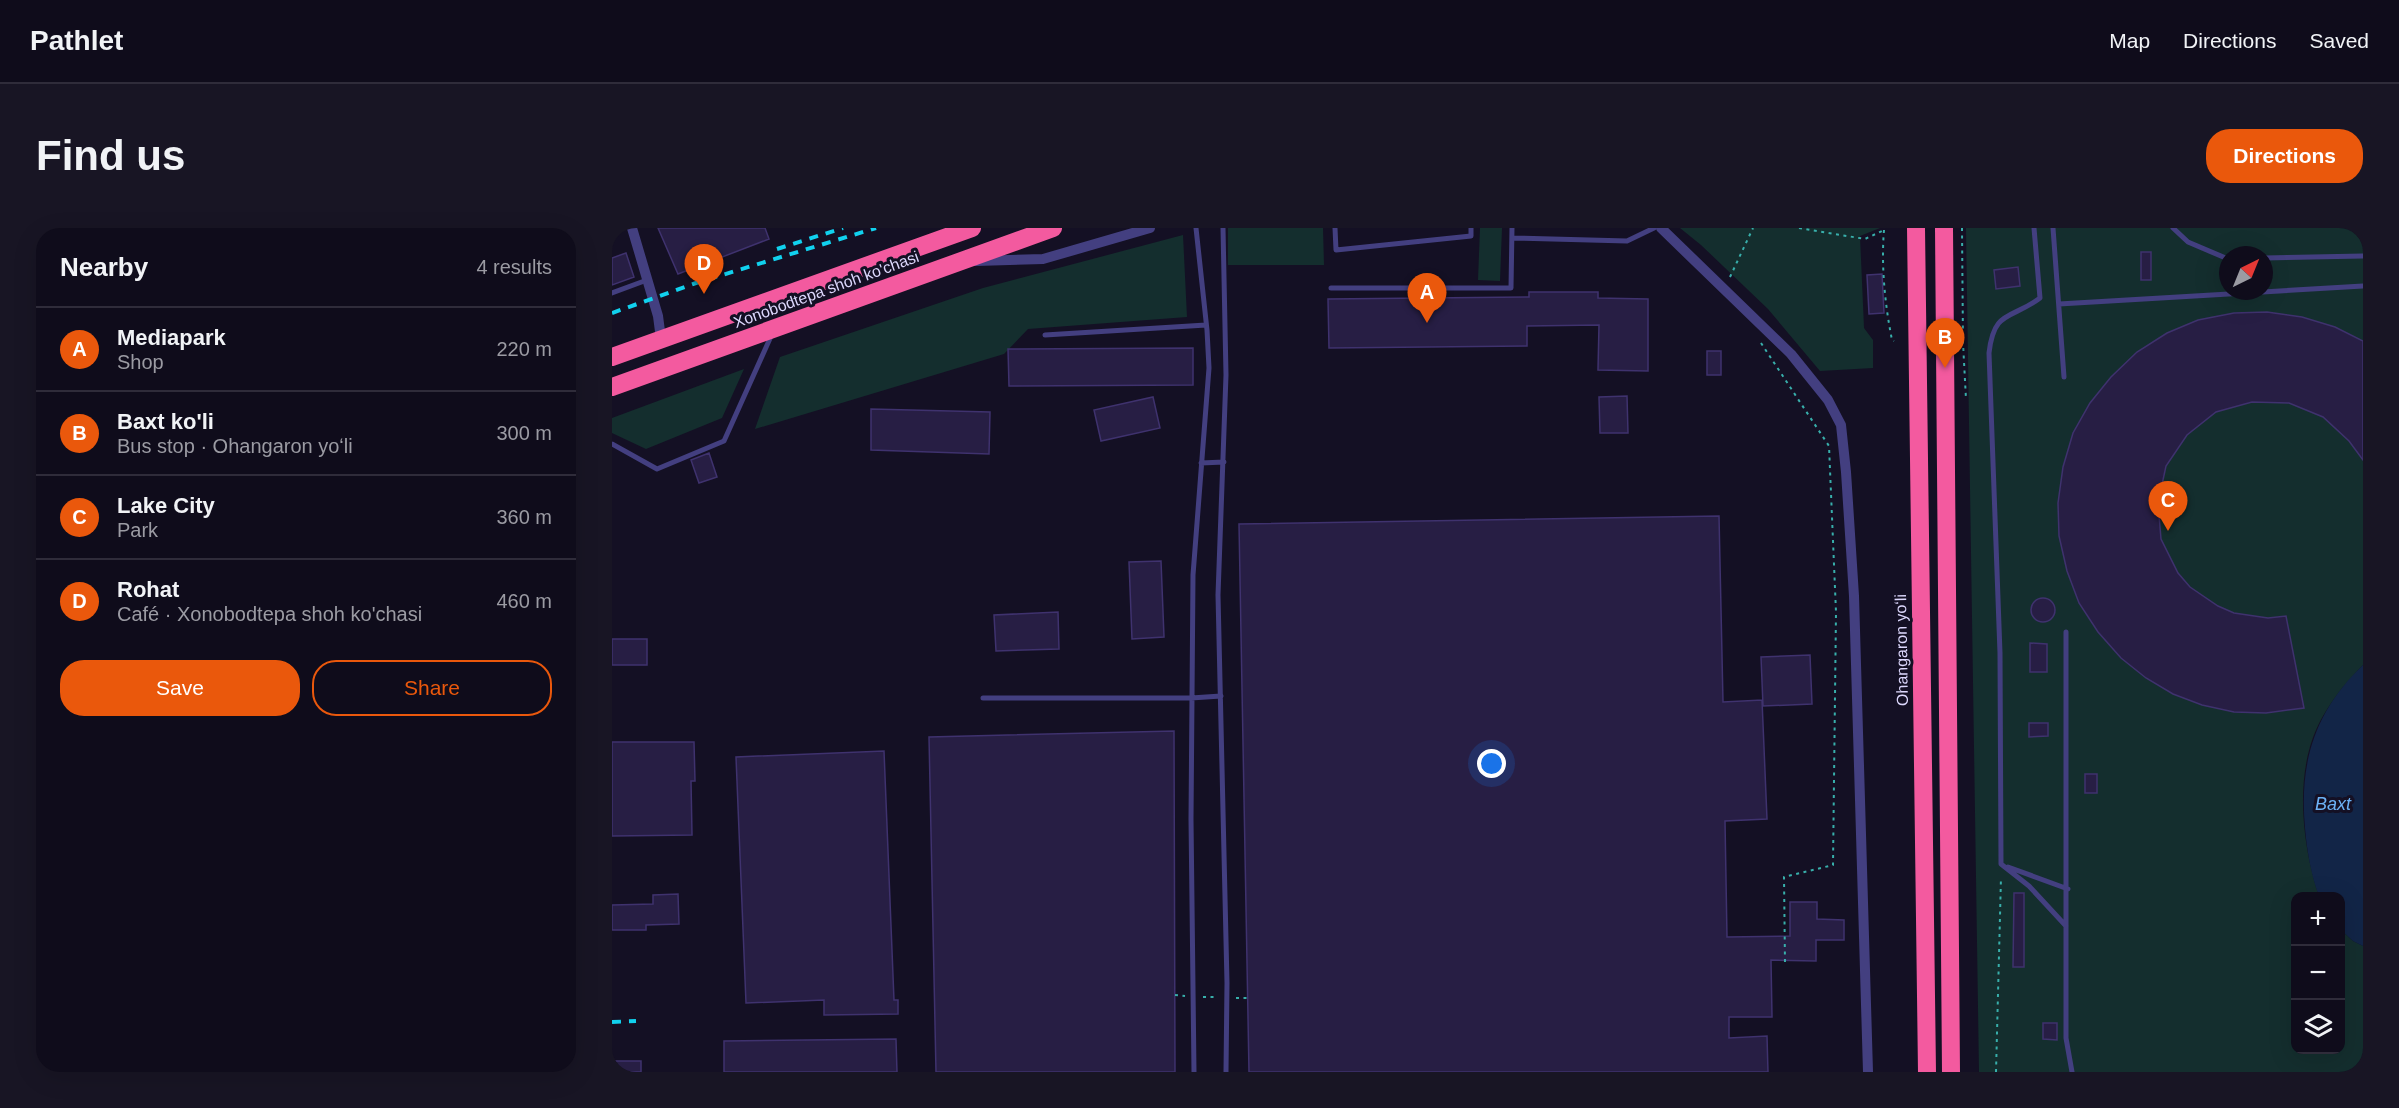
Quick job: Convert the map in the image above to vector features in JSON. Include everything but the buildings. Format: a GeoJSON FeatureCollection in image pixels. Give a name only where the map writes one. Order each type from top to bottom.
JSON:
{"type":"FeatureCollection","features":[{"type":"Feature","properties":{"kind":"highway","name":"Xonobodtepa shoh ko'chasi"},"geometry":{"type":"LineString","coordinates":[[612,387],[1053,228]]}},
{"type":"Feature","properties":{"kind":"highway","name":"Ohangaron yoʻli"},"geometry":{"type":"LineString","coordinates":[[1916,228],[1927,1072]]}},
{"type":"Feature","properties":{"kind":"highway"},"geometry":{"type":"LineString","coordinates":[[1944,228],[1951,1072]]}},
{"type":"Feature","properties":{"kind":"highway","name":"Xonobodtepa shoh ko'chasi"},"geometry":{"type":"LineString","coordinates":[[612,357],[963,231]]}},
{"type":"Feature","properties":{"kind":"highway"},"geometry":{"type":"LineString","coordinates":[[963,231],[963,260]]}},
{"type":"Feature","properties":{"kind":"street"},"geometry":{"type":"LineString","coordinates":[[632,228],[648,280],[661,339]]}},
{"type":"Feature","properties":{"kind":"street"},"geometry":{"type":"LineString","coordinates":[[963,260],[1043,259],[1150,228]]}},
{"type":"Feature","properties":{"kind":"street"},"geometry":{"type":"LineString","coordinates":[[1661,228],[1725,288],[1810,376],[1835,411],[1841,425],[1854,596],[1868,1072]]}},
{"type":"Feature","properties":{"kind":"lane"},"geometry":{"type":"LineString","coordinates":[[1194,1072],[1192,576],[1209,368],[1196,228]]}},
{"type":"Feature","properties":{"kind":"lane"},"geometry":{"type":"LineString","coordinates":[[1223,228],[1226,375],[1218,595],[1227,972],[1226,1072]]}},
{"type":"Feature","properties":{"kind":"lane"},"geometry":{"type":"LineString","coordinates":[[1335,228],[1336,250],[1471,236],[1471,228]]}},
{"type":"Feature","properties":{"kind":"lane"},"geometry":{"type":"LineString","coordinates":[[1331,288],[1511,288],[1512,228]]}},
{"type":"Feature","properties":{"kind":"lane"},"geometry":{"type":"LineString","coordinates":[[1512,237],[1627,241],[1654,228]]}},
{"type":"Feature","properties":{"kind":"lane"},"geometry":{"type":"LineString","coordinates":[[2001,864],[2000,653],[1989,353],[1991,335],[1999,321],[2004,316],[2028,307],[2040,298],[2034,228]]}},
{"type":"Feature","properties":{"kind":"lane"},"geometry":{"type":"LineString","coordinates":[[2053,228],[2064,377]]}},
{"type":"Feature","properties":{"kind":"lane"},"geometry":{"type":"LineString","coordinates":[[2173,228],[2188,242],[2219,255]]}},
{"type":"Feature","properties":{"kind":"lane"},"geometry":{"type":"LineString","coordinates":[[2273,258],[2363,256]]}},
{"type":"Feature","properties":{"kind":"lane"},"geometry":{"type":"LineString","coordinates":[[612,293],[648,280]]}},
{"type":"Feature","properties":{"kind":"lane"},"geometry":{"type":"LineString","coordinates":[[2059,304],[2363,286]]}},
{"type":"Feature","properties":{"kind":"lane"},"geometry":{"type":"LineString","coordinates":[[1045,335],[1206,325]]}},
{"type":"Feature","properties":{"kind":"lane"},"geometry":{"type":"LineString","coordinates":[[612,444],[657,469],[724,441],[775,328]]}},
{"type":"Feature","properties":{"kind":"lane"},"geometry":{"type":"LineString","coordinates":[[1201,463],[1224,462]]}},
{"type":"Feature","properties":{"kind":"lane"},"geometry":{"type":"LineString","coordinates":[[2066,632],[2068,890],[2066,1038],[2072,1072]]}},
{"type":"Feature","properties":{"kind":"lane"},"geometry":{"type":"LineString","coordinates":[[983,698],[1221,696]]}},
{"type":"Feature","properties":{"kind":"lane"},"geometry":{"type":"LineString","coordinates":[[2001,864],[2068,890]]}},
{"type":"Feature","properties":{"kind":"lane"},"geometry":{"type":"LineString","coordinates":[[2001,864],[2029,886],[2066,926]]}},
{"type":"Feature","properties":{"kind":"path"},"geometry":{"type":"LineString","coordinates":[[1725,288],[1753,228]]}},
{"type":"Feature","properties":{"kind":"path"},"geometry":{"type":"LineString","coordinates":[[1799,228],[1865,238],[1884,229]]}},
{"type":"Feature","properties":{"kind":"path"},"geometry":{"type":"LineString","coordinates":[[1962,228],[1966,399]]}},
{"type":"Feature","properties":{"kind":"path"},"geometry":{"type":"LineString","coordinates":[[1884,229],[1882,252],[1887,314],[1894,341]]}},
{"type":"Feature","properties":{"kind":"path"},"geometry":{"type":"LineString","coordinates":[[1759,341],[1829,446],[1830,458],[1836,612],[1833,865],[1784,877],[1785,963]]}},
{"type":"Feature","properties":{"kind":"path"},"geometry":{"type":"LineString","coordinates":[[1996,1072],[2001,864]]}},
{"type":"Feature","properties":{"kind":"path"},"geometry":{"type":"LineString","coordinates":[[1176,995],[1186,996]]}},
{"type":"Feature","properties":{"kind":"path"},"geometry":{"type":"LineString","coordinates":[[1196,996],[1248,998]]}},
{"type":"Feature","properties":{"kind":"green space"},"geometry":{"type":"Polygon","coordinates":[[[1228,228],[1323,228],[1324,265],[1228,265],[1228,228]]]}},
{"type":"Feature","properties":{"kind":"green space"},"geometry":{"type":"Polygon","coordinates":[[[1480,228],[1502,228],[1500,281],[1478,280],[1480,228]]]}},
{"type":"Feature","properties":{"kind":"green space"},"geometry":{"type":"Polygon","coordinates":[[[1680,228],[1880,228],[1860,236],[1864,328],[1873,340],[1873,368],[1820,371],[1768,309],[1680,228]]]}},
{"type":"Feature","properties":{"kind":"green space"},"geometry":{"type":"Polygon","coordinates":[[[1966,228],[2363,228],[2363,665],[2323,716],[2313,736],[2307,758],[2304,781],[2304,829],[2318,892],[2291,892],[2291,1054],[2345,1054],[2345,934],[2363,946],[2363,1072],[1979,1072],[1966,228]]]}},
{"type":"Feature","properties":{"kind":"green space"},"geometry":{"type":"Polygon","coordinates":[[[1183,235],[1187,317],[1028,329],[1004,354],[755,429],[780,357],[983,288],[1183,235]]]}},
{"type":"Feature","properties":{"kind":"green space"},"geometry":{"type":"Polygon","coordinates":[[[744,369],[722,418],[646,449],[612,433],[612,418],[744,369]]]}},
{"type":"Feature","properties":{"kind":"water","name":"Baхt"},"geometry":{"type":"Polygon","coordinates":[[[2363,665],[2363,946],[2345,934],[2345,892],[2318,892],[2308,854],[2305,828],[2305,781],[2308,760],[2322,719],[2346,683],[2363,665]]]}},
{"type":"Feature","properties":{"kind":"railway"},"geometry":{"type":"LineString","coordinates":[[777,249],[843,228]]}},
{"type":"Feature","properties":{"kind":"railway"},"geometry":{"type":"LineString","coordinates":[[612,313],[696,283],[876,228]]}},
{"type":"Feature","properties":{"kind":"railway"},"geometry":{"type":"LineString","coordinates":[[612,1022],[636,1021]]}},
{"type":"Feature","properties":{"kind":"place","name":"Rohat"},"geometry":{"type":"Point","coordinates":[704,294]}},
{"type":"Feature","properties":{"kind":"place","name":"Mediapark"},"geometry":{"type":"Point","coordinates":[1427,323]}},
{"type":"Feature","properties":{"kind":"place","name":"Baxt ko'li"},"geometry":{"type":"Point","coordinates":[1945,368]}},
{"type":"Feature","properties":{"kind":"place","name":"Lake City"},"geometry":{"type":"Point","coordinates":[2168,531]}}]}
